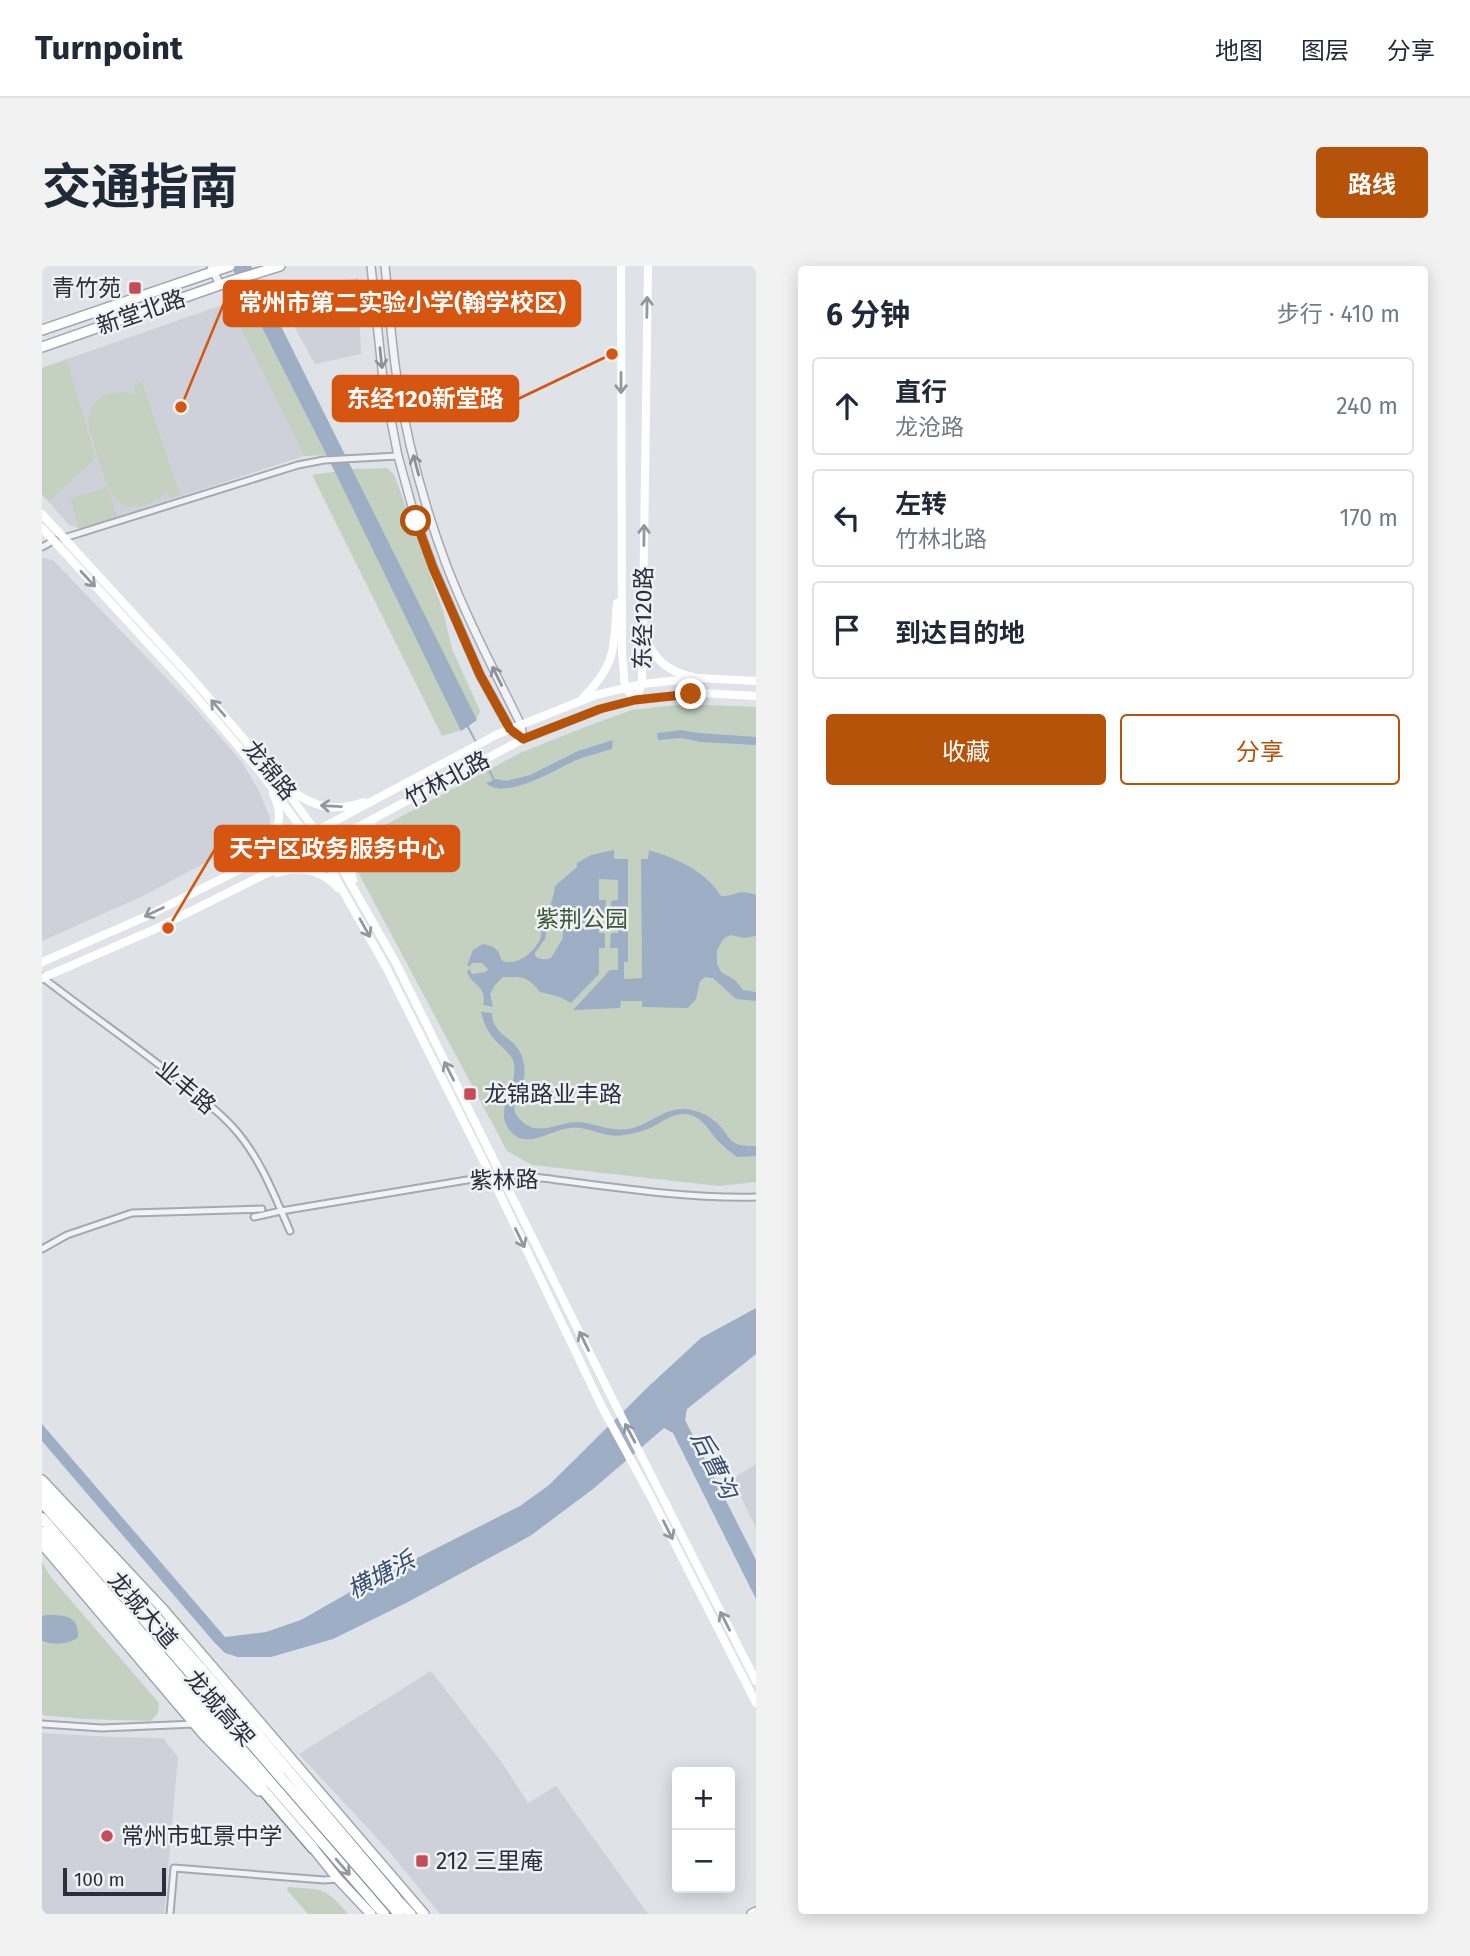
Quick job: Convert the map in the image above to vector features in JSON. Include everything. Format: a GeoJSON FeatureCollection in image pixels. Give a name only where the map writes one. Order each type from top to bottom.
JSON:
{"type":"FeatureCollection","features":[{"type":"Feature","properties":{"kind":"highway"},"geometry":{"type":"LineString","coordinates":[[42,1486],[396,1898]]}},
{"type":"Feature","properties":{"kind":"highway","name":"龙城高架"},"geometry":{"type":"LineString","coordinates":[[42,1502],[399,1914]]}},
{"type":"Feature","properties":{"kind":"highway","name":"龙城高架"},"geometry":{"type":"LineString","coordinates":[[42,1518],[384,1914]]}},
{"type":"Feature","properties":{"kind":"highway"},"geometry":{"type":"LineString","coordinates":[[42,1532],[313,1847]]}},
{"type":"Feature","properties":{"kind":"main road","name":"新堂北路"},"geometry":{"type":"LineString","coordinates":[[42,347],[280,266]]}},
{"type":"Feature","properties":{"kind":"main road","name":"东经120路"},"geometry":{"type":"LineString","coordinates":[[621,266],[622,652],[625,687],[635,700],[642,684],[648,266]]}},
{"type":"Feature","properties":{"kind":"main road","name":"新堂北路"},"geometry":{"type":"LineString","coordinates":[[42,330],[213,269],[228,267]]}},
{"type":"Feature","properties":{"kind":"main road","name":"龙锦路"},"geometry":{"type":"LineString","coordinates":[[42,514],[192,678],[278,779],[339,863],[396,963],[756,1681]]}},
{"type":"Feature","properties":{"kind":"main road","name":"龙锦路"},"geometry":{"type":"LineString","coordinates":[[42,528],[186,685],[261,773],[317,849],[352,904],[491,1176],[603,1409],[756,1703]]}},
{"type":"Feature","properties":{"kind":"main road"},"geometry":{"type":"LineString","coordinates":[[580,701],[600,680],[614,648],[622,545]]}},
{"type":"Feature","properties":{"kind":"main road"},"geometry":{"type":"LineString","coordinates":[[643,628],[656,659],[672,670],[689,677],[734,680]]}},
{"type":"Feature","properties":{"kind":"main road","name":"竹林北路"},"geometry":{"type":"LineString","coordinates":[[42,962],[147,916],[244,868],[481,743],[580,701],[642,684],[699,678],[756,681]]}},
{"type":"Feature","properties":{"kind":"main road","name":"竹林北路"},"geometry":{"type":"LineString","coordinates":[[42,978],[153,930],[317,849],[523,739],[600,709],[635,700],[700,693],[756,696]]}},
{"type":"Feature","properties":{"kind":"main road"},"geometry":{"type":"LineString","coordinates":[[244,868],[269,846],[277,831],[277,801],[261,773]]}},
{"type":"Feature","properties":{"kind":"main road"},"geometry":{"type":"LineString","coordinates":[[278,779],[307,802],[328,808],[354,806],[390,793]]}},
{"type":"Feature","properties":{"kind":"main road"},"geometry":{"type":"LineString","coordinates":[[362,903],[350,871],[350,856],[357,838],[380,815]]}},
{"type":"Feature","properties":{"kind":"main road"},"geometry":{"type":"LineString","coordinates":[[251,881],[286,870],[306,870],[321,874],[335,884],[352,904]]}},
{"type":"Feature","properties":{"kind":"main road"},"geometry":{"type":"LineString","coordinates":[[42,1480],[162,1608],[424,1914]]}},
{"type":"Feature","properties":{"kind":"main road","name":"龙城大道"},"geometry":{"type":"LineString","coordinates":[[42,1494],[411,1914]]}},
{"type":"Feature","properties":{"kind":"main road","name":"龙城大道"},"geometry":{"type":"LineString","coordinates":[[42,1526],[230,1741],[338,1879],[370,1914]]}},
{"type":"Feature","properties":{"kind":"main road"},"geometry":{"type":"LineString","coordinates":[[42,1545],[195,1724],[313,1847]]}},
{"type":"Feature","properties":{"kind":"street"},"geometry":{"type":"LineString","coordinates":[[371,266],[383,379],[398,456],[416,521],[433,568],[480,675],[510,729],[523,739]]}},
{"type":"Feature","properties":{"kind":"street"},"geometry":{"type":"LineString","coordinates":[[385,266],[396,377],[412,452],[431,521],[447,566],[521,725],[523,739]]}},
{"type":"Feature","properties":{"kind":"street"},"geometry":{"type":"LineString","coordinates":[[213,269],[220,285]]}},
{"type":"Feature","properties":{"kind":"street"},"geometry":{"type":"LineString","coordinates":[[42,547],[53,541],[298,465],[324,460],[398,456]]}},
{"type":"Feature","properties":{"kind":"street","name":"业丰路"},"geometry":{"type":"LineString","coordinates":[[42,978],[158,1063],[237,1132],[257,1159],[289,1231]]}},
{"type":"Feature","properties":{"kind":"street","name":"紫林路"},"geometry":{"type":"LineString","coordinates":[[254,1217],[502,1175],[663,1192],[756,1197]]}},
{"type":"Feature","properties":{"kind":"street"},"geometry":{"type":"LineString","coordinates":[[42,1249],[67,1235],[132,1213],[261,1209]]}},
{"type":"Feature","properties":{"kind":"street"},"geometry":{"type":"LineString","coordinates":[[42,1724],[102,1728],[195,1724]]}},
{"type":"Feature","properties":{"kind":"street"},"geometry":{"type":"LineString","coordinates":[[170,1914],[174,1868],[338,1879]]}},
{"type":"Feature","properties":{"kind":"shaded area"},"geometry":{"type":"Polygon","coordinates":[[[358,278],[361,354],[315,364],[276,294],[358,278]]]}},
{"type":"Feature","properties":{"kind":"shaded area"},"geometry":{"type":"Polygon","coordinates":[[[228,303],[304,456],[81,529],[69,525],[49,502],[96,458],[67,359],[228,303]]]}},
{"type":"Feature","properties":{"kind":"shaded area"},"geometry":{"type":"Polygon","coordinates":[[[42,558],[53,560],[192,705],[242,762],[260,793],[270,818],[269,827],[255,836],[143,896],[42,941],[42,558]]]}},
{"type":"Feature","properties":{"kind":"shaded area"},"geometry":{"type":"Polygon","coordinates":[[[756,1464],[756,1528],[732,1479],[756,1464]]]}},
{"type":"Feature","properties":{"kind":"shaded area"},"geometry":{"type":"Polygon","coordinates":[[[431,1671],[503,1764],[528,1803],[556,1786],[648,1914],[440,1914],[388,1850],[299,1754],[431,1671]]]}},
{"type":"Feature","properties":{"kind":"shaded area","name":"常州市虹景中学"},"geometry":{"type":"Polygon","coordinates":[[[42,1733],[163,1738],[178,1757],[164,1914],[42,1914],[42,1733]]]}},
{"type":"Feature","properties":{"kind":"green space"},"geometry":{"type":"Polygon","coordinates":[[[247,296],[326,455],[304,456],[228,303],[247,296]]]}},
{"type":"Feature","properties":{"kind":"green space"},"geometry":{"type":"Polygon","coordinates":[[[67,359],[96,458],[49,502],[42,495],[42,368],[67,359]]]}},
{"type":"Feature","properties":{"kind":"green space"},"geometry":{"type":"Polygon","coordinates":[[[142,382],[180,495],[170,498],[167,492],[155,501],[134,507],[120,503],[110,491],[88,425],[92,407],[103,396],[118,392],[136,395],[133,385],[142,382]]]}},
{"type":"Feature","properties":{"kind":"green space"},"geometry":{"type":"Polygon","coordinates":[[[387,468],[394,474],[443,611],[452,649],[480,711],[470,725],[442,736],[312,475],[387,468]]]}},
{"type":"Feature","properties":{"kind":"green space"},"geometry":{"type":"Polygon","coordinates":[[[107,487],[117,517],[80,529],[70,499],[107,487]]]}},
{"type":"Feature","properties":{"kind":"green space","name":"紫荆公园"},"geometry":{"type":"Polygon","coordinates":[[[685,704],[756,707],[756,1182],[719,1186],[532,1165],[507,1151],[358,872],[359,850],[372,832],[520,753],[632,710],[685,704]]]}},
{"type":"Feature","properties":{"kind":"green space"},"geometry":{"type":"Polygon","coordinates":[[[42,1562],[50,1576],[159,1703],[158,1713],[151,1721],[42,1715],[42,1562]]]}},
{"type":"Feature","properties":{"kind":"green space"},"geometry":{"type":"Polygon","coordinates":[[[288,1887],[322,1891],[348,1914],[308,1914],[287,1890],[288,1887]]]}},
{"type":"Feature","properties":{"kind":"water"},"geometry":{"type":"Polygon","coordinates":[[[231,266],[251,266],[477,720],[461,731],[337,476],[231,266]]]}},
{"type":"Feature","properties":{"kind":"water"},"geometry":{"type":"Polygon","coordinates":[[[681,730],[756,737],[756,745],[701,742],[681,738],[658,740],[657,733],[681,730]]]}},
{"type":"Feature","properties":{"kind":"water"},"geometry":{"type":"Polygon","coordinates":[[[613,740],[612,749],[574,761],[530,782],[505,788],[494,788],[486,783],[530,775],[578,751],[613,740]]]}},
{"type":"Feature","properties":{"kind":"water"},"geometry":{"type":"Polygon","coordinates":[[[614,850],[614,859],[628,859],[628,962],[624,962],[624,979],[642,978],[641,859],[648,859],[649,850],[670,857],[698,872],[721,896],[741,892],[756,895],[756,936],[744,938],[731,935],[724,938],[717,950],[717,964],[721,972],[735,980],[743,990],[756,992],[756,1001],[736,999],[713,978],[705,977],[700,981],[696,999],[688,1008],[642,1007],[642,1001],[621,1001],[620,1008],[573,1010],[610,970],[618,970],[618,948],[610,948],[611,933],[618,933],[618,914],[611,914],[611,901],[618,900],[618,880],[599,879],[599,900],[606,900],[605,914],[599,914],[599,933],[605,933],[605,948],[599,948],[599,974],[571,1003],[540,992],[524,978],[503,977],[490,994],[493,1007],[483,1005],[483,993],[467,970],[472,974],[486,972],[488,969],[482,963],[467,966],[473,950],[483,944],[490,946],[498,951],[501,960],[506,962],[518,961],[529,954],[540,939],[555,886],[577,867],[577,863],[591,855],[614,850]],[[552,914],[549,919],[545,939],[535,953],[539,958],[551,958],[563,938],[562,918],[552,914]]]}},
{"type":"Feature","properties":{"kind":"water"},"geometry":{"type":"Polygon","coordinates":[[[481,1012],[492,1013],[496,1027],[520,1052],[524,1076],[514,1107],[522,1122],[534,1128],[577,1122],[629,1129],[670,1111],[689,1110],[700,1112],[713,1120],[737,1144],[756,1146],[756,1156],[737,1157],[717,1140],[700,1120],[685,1114],[674,1116],[645,1130],[617,1136],[578,1128],[563,1129],[529,1139],[514,1135],[508,1128],[504,1112],[514,1077],[513,1060],[490,1033],[481,1012]]]}},
{"type":"Feature","properties":{"kind":"water"},"geometry":{"type":"Polygon","coordinates":[[[756,1308],[756,1354],[687,1409],[685,1420],[756,1560],[756,1599],[673,1433],[664,1428],[593,1489],[530,1536],[406,1603],[333,1639],[271,1657],[238,1657],[225,1653],[214,1642],[42,1441],[42,1424],[225,1637],[266,1632],[301,1620],[350,1592],[520,1506],[549,1485],[701,1338],[756,1308]]]}},
{"type":"Feature","properties":{"kind":"water"},"geometry":{"type":"Polygon","coordinates":[[[42,1616],[70,1618],[76,1625],[78,1637],[61,1644],[42,1641],[42,1616]]]}},
{"type":"Feature","properties":{"kind":"waterway"},"geometry":{"type":"LineString","coordinates":[[467,725],[476,742]]}},
{"type":"Feature","properties":{"kind":"waterway"},"geometry":{"type":"LineString","coordinates":[[478,747],[483,758]]}},
{"type":"Feature","properties":{"kind":"waterway"},"geometry":{"type":"LineString","coordinates":[[486,763],[494,780]]}},
{"type":"Feature","properties":{"kind":"place","name":"青竹苑"},"geometry":{"type":"Point","coordinates":[135,288]}},
{"type":"Feature","properties":{"kind":"place","name":"东经120新堂路"},"geometry":{"type":"Point","coordinates":[612,354]}},
{"type":"Feature","properties":{"kind":"place","name":"常州市第二实验小学(翰学校区)"},"geometry":{"type":"Point","coordinates":[181,407]}},
{"type":"Feature","properties":{"kind":"place","name":"天宁区政务服务中心"},"geometry":{"type":"Point","coordinates":[168,928]}},
{"type":"Feature","properties":{"kind":"place","name":"龙锦路业丰路"},"geometry":{"type":"Point","coordinates":[470,1094]}},
{"type":"Feature","properties":{"kind":"place","name":"常州市虹景中学"},"geometry":{"type":"Point","coordinates":[107,1836]}},
{"type":"Feature","properties":{"kind":"place","name":"212 三里庵"},"geometry":{"type":"Point","coordinates":[422,1861]}},
{"type":"Feature","properties":{"kind":"route"},"geometry":{"type":"LineString","coordinates":[[416,521],[433,568],[480,675],[510,729],[523,739],[600,709],[635,700],[691,694]]}},
{"type":"Feature","properties":{"kind":"water label","name":"后曹沟"},"geometry":{"type":"Point","coordinates":[714,1465]}},
{"type":"Feature","properties":{"kind":"water label","name":"横塘浜"},"geometry":{"type":"Point","coordinates":[381,1575]}}]}
